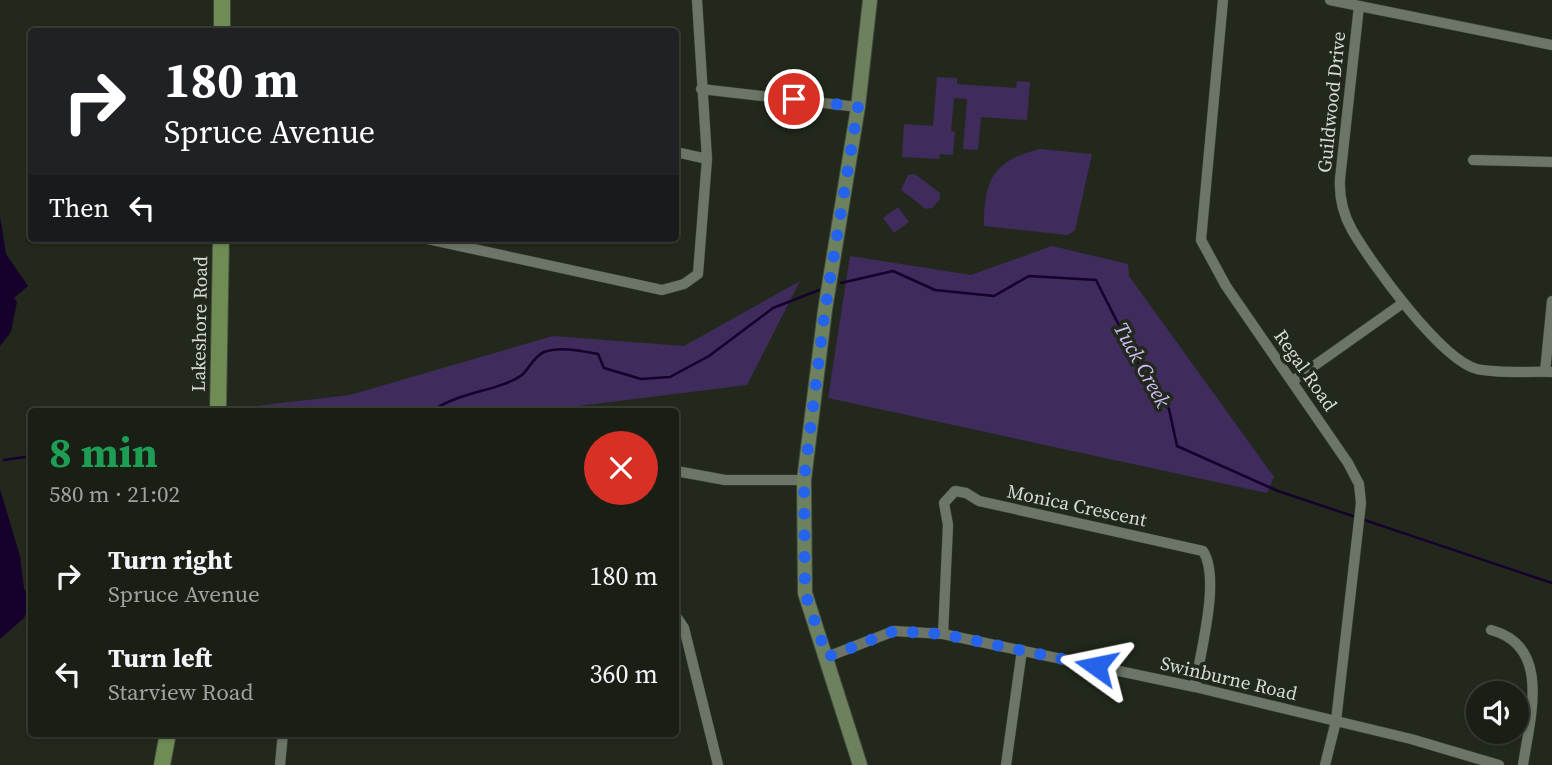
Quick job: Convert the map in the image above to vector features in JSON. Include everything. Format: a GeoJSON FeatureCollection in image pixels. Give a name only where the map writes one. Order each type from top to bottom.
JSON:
{"type":"FeatureCollection","features":[{"type":"Feature","properties":{"kind":"main road"},"geometry":{"type":"LineString","coordinates":[[222,0],[222,28]]}},
{"type":"Feature","properties":{"kind":"main road","name":"Lakeshore Road"},"geometry":{"type":"LineString","coordinates":[[218,408],[221,242]]}},
{"type":"Feature","properties":{"kind":"main road"},"geometry":{"type":"LineString","coordinates":[[162,765],[167,737]]}},
{"type":"Feature","properties":{"kind":"street"},"geometry":{"type":"LineString","coordinates":[[442,242],[662,290],[684,284],[698,274],[707,159],[697,0]]}},
{"type":"Feature","properties":{"kind":"street"},"geometry":{"type":"LineString","coordinates":[[860,765],[805,593],[804,480],[825,310],[858,107],[870,0]]}},
{"type":"Feature","properties":{"kind":"street","name":"Regal Road"},"geometry":{"type":"LineString","coordinates":[[1223,0],[1201,240],[1226,286],[1294,380],[1359,484],[1360,530],[1336,721],[1325,765]]}},
{"type":"Feature","properties":{"kind":"street"},"geometry":{"type":"LineString","coordinates":[[1330,0],[1552,45]]}},
{"type":"Feature","properties":{"kind":"street","name":"Guildwood Drive"},"geometry":{"type":"LineString","coordinates":[[1359,6],[1339,198],[1352,230],[1403,303],[1436,340],[1476,369],[1548,372]]}},
{"type":"Feature","properties":{"kind":"street"},"geometry":{"type":"LineString","coordinates":[[701,89],[858,107]]}},
{"type":"Feature","properties":{"kind":"street"},"geometry":{"type":"LineString","coordinates":[[679,153],[707,159]]}},
{"type":"Feature","properties":{"kind":"street"},"geometry":{"type":"LineString","coordinates":[[1473,160],[1552,162]]}},
{"type":"Feature","properties":{"kind":"street"},"geometry":{"type":"LineString","coordinates":[[1548,372],[1552,301]]}},
{"type":"Feature","properties":{"kind":"street"},"geometry":{"type":"LineString","coordinates":[[1294,380],[1403,303]]}},
{"type":"Feature","properties":{"kind":"street"},"geometry":{"type":"LineString","coordinates":[[679,472],[726,480],[804,480]]}},
{"type":"Feature","properties":{"kind":"street","name":"Monica Crescent"},"geometry":{"type":"LineString","coordinates":[[943,634],[948,524],[944,503],[955,491],[966,492],[979,501],[1203,551],[1210,562],[1211,580],[1195,687]]}},
{"type":"Feature","properties":{"kind":"street"},"geometry":{"type":"LineString","coordinates":[[679,620],[684,628],[718,765]]}},
{"type":"Feature","properties":{"kind":"street"},"geometry":{"type":"LineString","coordinates":[[1491,630],[1511,635],[1523,647],[1533,667],[1532,703],[1523,765]]}},
{"type":"Feature","properties":{"kind":"street","name":"Swinburne Road"},"geometry":{"type":"LineString","coordinates":[[827,657],[894,631],[943,634],[1195,687],[1411,738],[1499,765]]}},
{"type":"Feature","properties":{"kind":"street"},"geometry":{"type":"LineString","coordinates":[[1006,765],[1022,650]]}},
{"type":"Feature","properties":{"kind":"street"},"geometry":{"type":"LineString","coordinates":[[280,765],[283,737]]}},
{"type":"Feature","properties":{"kind":"shaded area"},"geometry":{"type":"Polygon","coordinates":[[[937,77],[957,78],[957,84],[1016,88],[1017,81],[1030,82],[1027,120],[981,117],[978,150],[963,149],[967,99],[954,98],[951,131],[955,132],[953,155],[940,154],[939,159],[902,157],[904,124],[933,126],[937,77]]]}},
{"type":"Feature","properties":{"kind":"shaded area"},"geometry":{"type":"Polygon","coordinates":[[[1040,149],[1092,154],[1075,230],[1068,235],[984,226],[986,197],[994,175],[1011,159],[1040,149]]]}},
{"type":"Feature","properties":{"kind":"shaded area"},"geometry":{"type":"Polygon","coordinates":[[[915,174],[940,193],[940,199],[932,208],[926,209],[901,190],[908,175],[915,174]]]}},
{"type":"Feature","properties":{"kind":"shaded area"},"geometry":{"type":"Polygon","coordinates":[[[898,207],[909,222],[894,233],[883,218],[898,207]]]}},
{"type":"Feature","properties":{"kind":"shaded area"},"geometry":{"type":"Polygon","coordinates":[[[0,216],[6,254],[28,286],[14,298],[17,302],[11,332],[0,346],[0,216]]]}},
{"type":"Feature","properties":{"kind":"shaded area"},"geometry":{"type":"Polygon","coordinates":[[[1052,246],[1128,264],[1129,276],[1274,477],[1267,493],[828,398],[850,256],[971,275],[1052,246]]]}},
{"type":"Feature","properties":{"kind":"shaded area"},"geometry":{"type":"Polygon","coordinates":[[[800,281],[747,385],[562,408],[247,408],[350,395],[553,336],[684,346],[800,281]]]}},
{"type":"Feature","properties":{"kind":"shaded area"},"geometry":{"type":"Polygon","coordinates":[[[0,489],[20,556],[24,589],[28,594],[28,609],[24,618],[0,639],[0,489]]]}},
{"type":"Feature","properties":{"kind":"waterway","name":"Tuck Creek"},"geometry":{"type":"LineString","coordinates":[[841,283],[893,271],[935,290],[994,296],[1029,276],[1096,280],[1142,371],[1169,409],[1177,446],[1278,491],[1552,583]]}},
{"type":"Feature","properties":{"kind":"waterway","name":"Tuck Creek"},"geometry":{"type":"LineString","coordinates":[[437,408],[455,399],[503,385],[522,375],[540,354],[557,349],[598,354],[604,368],[641,379],[670,377],[709,356],[773,308],[819,290]]}},
{"type":"Feature","properties":{"kind":"waterway","name":"Tuck Creek"},"geometry":{"type":"LineString","coordinates":[[4,460],[28,457]]}},
{"type":"Feature","properties":{"kind":"route"},"geometry":{"type":"LineString","coordinates":[[794,99],[858,107],[825,310],[804,480],[807,531],[805,593],[827,657],[894,631],[943,634],[1096,666]]}}]}
